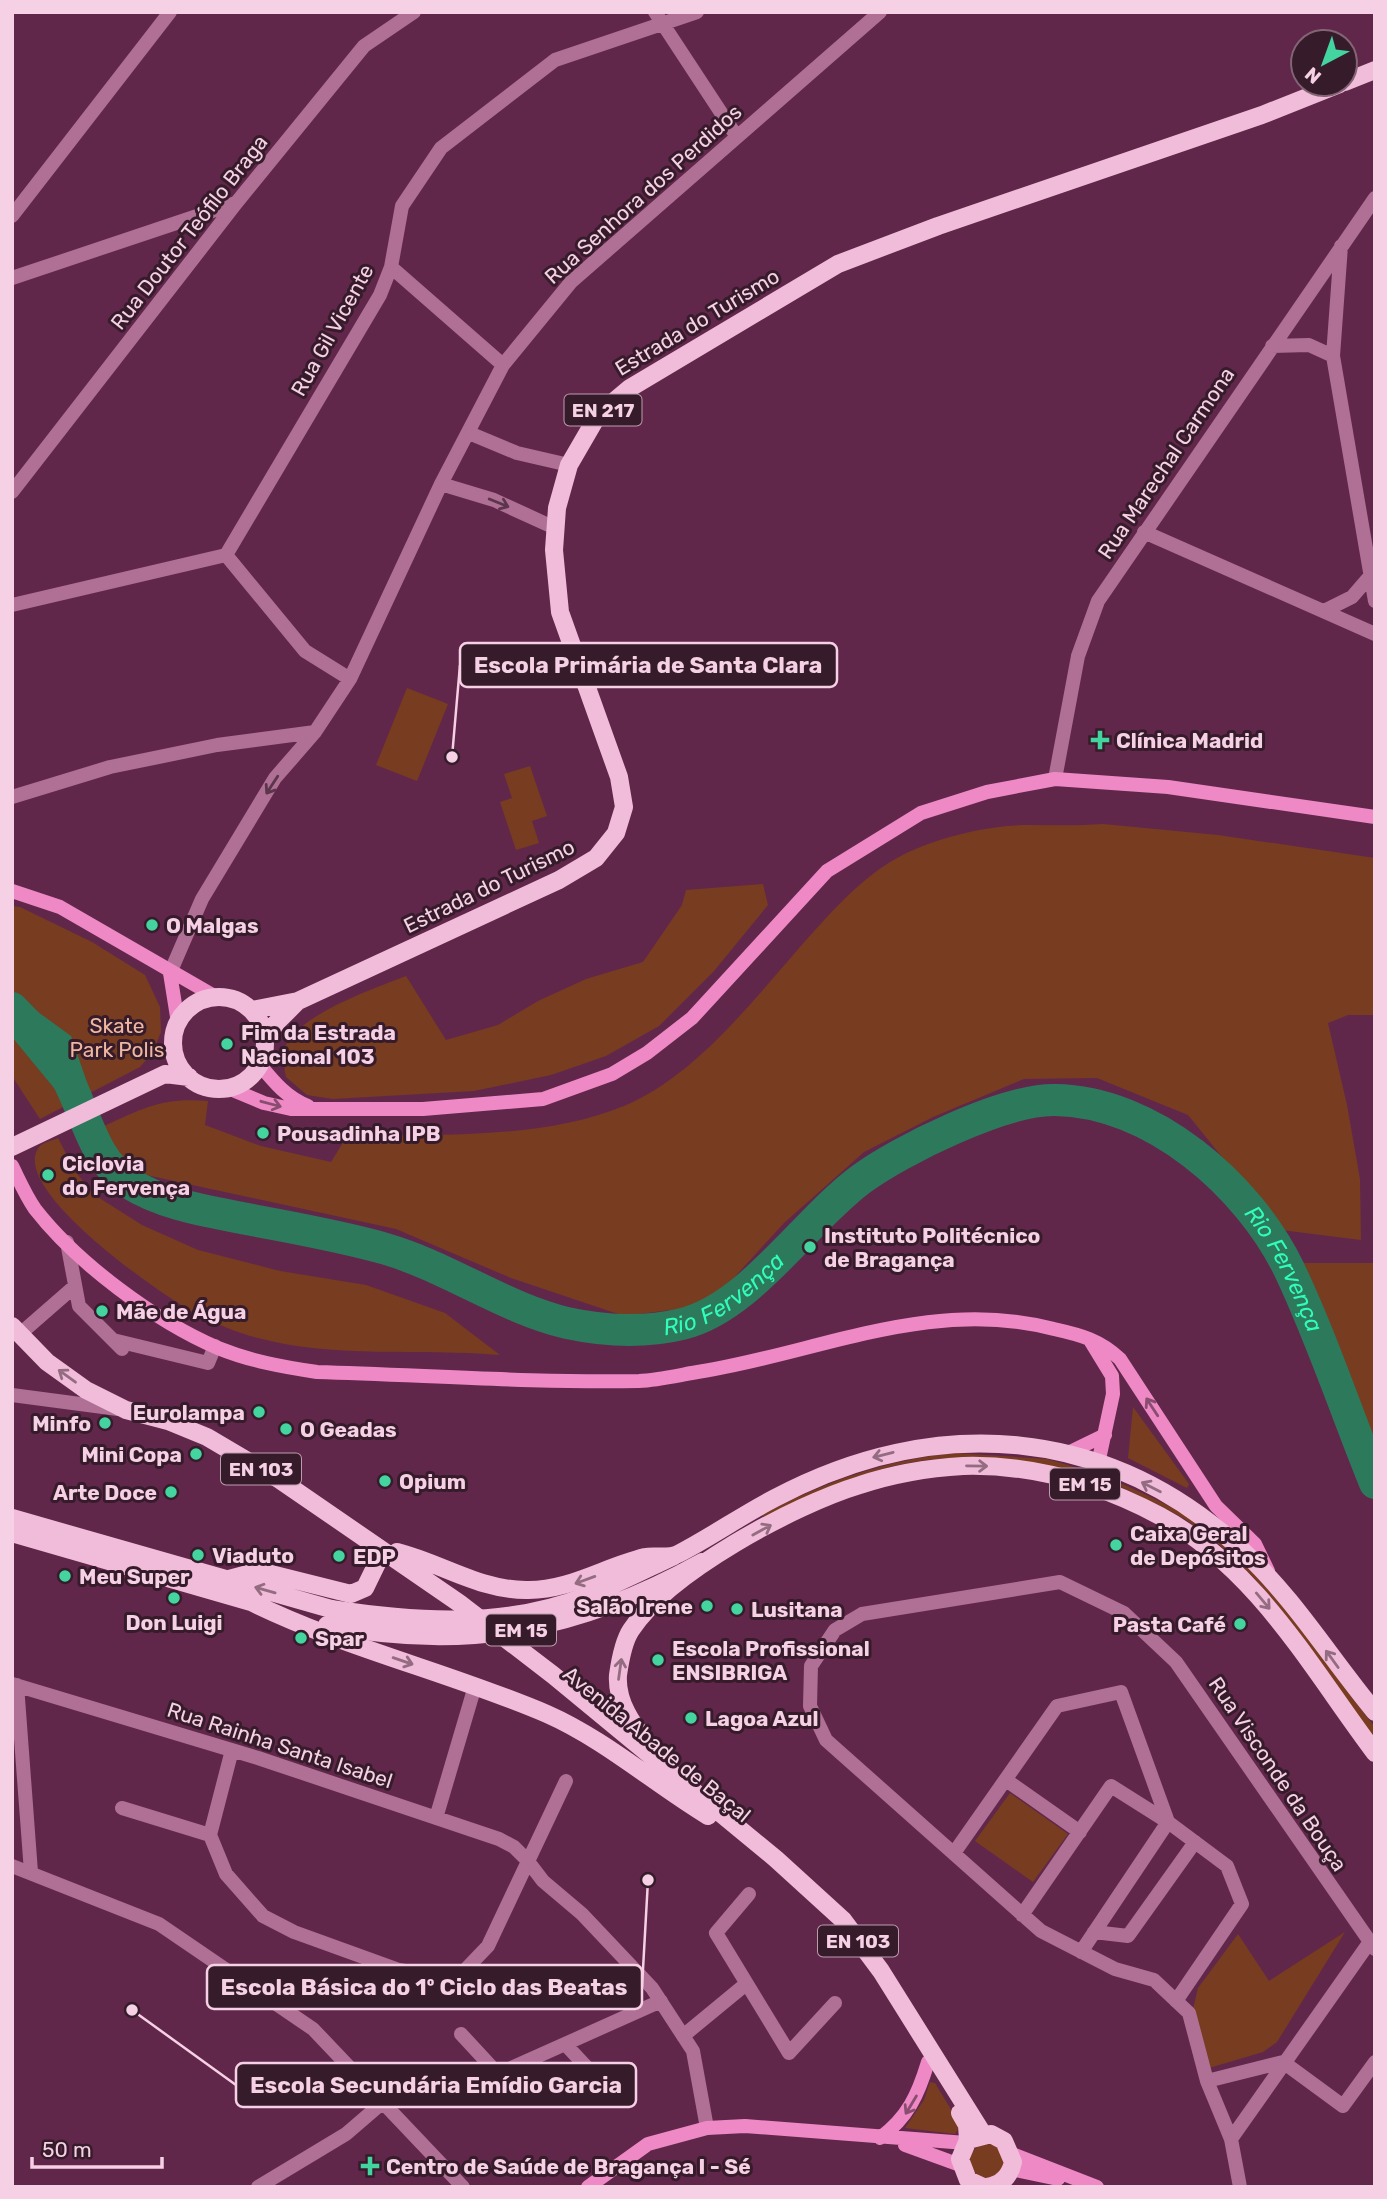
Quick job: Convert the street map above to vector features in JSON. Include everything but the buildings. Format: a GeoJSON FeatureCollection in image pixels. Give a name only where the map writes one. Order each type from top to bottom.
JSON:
{"type":"FeatureCollection","features":[{"type":"Feature","properties":{"kind":"main road","name":"Estrada do Turismo"},"geometry":{"type":"LineString","coordinates":[[252,1010],[298,1001],[559,880],[596,859],[617,833],[624,807],[619,777],[560,612],[554,550],[555,528],[569,465],[598,415],[630,387],[838,264],[938,226],[1305,98]]}},
{"type":"Feature","properties":{"kind":"main road"},"geometry":{"type":"LineString","coordinates":[[12,1147],[165,1074],[189,1077],[214,1088],[228,1088],[251,1076],[260,1065],[265,1040],[259,1019],[241,1002],[216,997],[200,1001],[187,1010],[176,1030],[171,1054],[161,1067],[136,1086]]}},
{"type":"Feature","properties":{"kind":"main road","name":"Estrada do Turismo"},"geometry":{"type":"LineString","coordinates":[[265,1040],[276,1023],[298,1001]]}},
{"type":"Feature","properties":{"kind":"main road"},"geometry":{"type":"LineString","coordinates":[[176,1030],[179,1066],[189,1077]]}},
{"type":"Feature","properties":{"kind":"main road","name":"EN 103"},"geometry":{"type":"LineString","coordinates":[[16,1330],[66,1377],[126,1410],[168,1421],[207,1437],[280,1480],[383,1551]]}},
{"type":"Feature","properties":{"kind":"main road","name":"EM 15"},"geometry":{"type":"LineString","coordinates":[[12,1518],[227,1579],[329,1617],[481,1619],[532,1611],[584,1597],[674,1556],[809,1480],[877,1456],[911,1448],[1003,1443],[1068,1453],[1098,1463],[1133,1477],[1194,1510],[1244,1552],[1274,1583],[1375,1712]]}},
{"type":"Feature","properties":{"kind":"main road","name":"EM 15"},"geometry":{"type":"LineString","coordinates":[[12,1533],[248,1601],[415,1638],[532,1628],[648,1592],[830,1495],[894,1475],[963,1466],[993,1466],[1069,1478],[1109,1492],[1186,1532],[1239,1576],[1260,1597],[1375,1753]]}},
{"type":"Feature","properties":{"kind":"main road"},"geometry":{"type":"LineString","coordinates":[[227,1579],[259,1571],[351,1594],[365,1588],[383,1551],[400,1552],[468,1580],[526,1590],[575,1584],[646,1557],[674,1556]]}},
{"type":"Feature","properties":{"kind":"main road","name":"Avenida Abade de Baçal"},"geometry":{"type":"LineString","coordinates":[[383,1551],[459,1603],[542,1667],[776,1859],[842,1920],[881,1971],[972,2139]]}},
{"type":"Feature","properties":{"kind":"main road","name":"Avenida Abade de Baçal"},"geometry":{"type":"LineString","coordinates":[[383,1551],[451,1611],[718,1822],[835,1925],[872,1975],[928,2062],[967,2124],[972,2139]]}},
{"type":"Feature","properties":{"kind":"main road"},"geometry":{"type":"LineString","coordinates":[[687,1787],[631,1721],[622,1702],[618,1678],[629,1633],[642,1615],[702,1562]]}},
{"type":"Feature","properties":{"kind":"main road"},"geometry":{"type":"LineString","coordinates":[[248,1601],[302,1627],[475,1686],[550,1715],[718,1822]]}},
{"type":"Feature","properties":{"kind":"main road","name":"Avenida Abade de Baçal"},"geometry":{"type":"LineString","coordinates":[[972,2139],[998,2136],[998,2180]]}},
{"type":"Feature","properties":{"kind":"main road"},"geometry":{"type":"LineString","coordinates":[[972,2139],[960,2165],[968,2180],[998,2180]]}},
{"type":"Feature","properties":{"kind":"street"},"geometry":{"type":"LineString","coordinates":[[12,216],[170,12]]}},
{"type":"Feature","properties":{"kind":"street","name":"Rua Doutor Teófilo Braga"},"geometry":{"type":"LineString","coordinates":[[12,492],[237,202],[364,46],[414,12]]}},
{"type":"Feature","properties":{"kind":"street","name":"Rua Gil Vicente"},"geometry":{"type":"LineString","coordinates":[[226,555],[380,295],[391,267],[402,206],[441,148],[555,60],[659,18],[697,12]]}},
{"type":"Feature","properties":{"kind":"street","name":"Rua Senhora dos Perdidos"},"geometry":{"type":"LineString","coordinates":[[170,973],[202,899],[248,822],[275,778],[315,733],[350,678],[441,484],[503,365],[571,282],[880,12]]}},
{"type":"Feature","properties":{"kind":"street"},"geometry":{"type":"LineString","coordinates":[[659,18],[737,137]]}},
{"type":"Feature","properties":{"kind":"street","name":"Rua Marechal Carmona"},"geometry":{"type":"LineString","coordinates":[[1055,779],[1078,656],[1098,601],[1375,198]]}},
{"type":"Feature","properties":{"kind":"street"},"geometry":{"type":"LineString","coordinates":[[12,278],[237,202]]}},
{"type":"Feature","properties":{"kind":"street"},"geometry":{"type":"LineString","coordinates":[[1342,245],[1333,356],[1375,601]]}},
{"type":"Feature","properties":{"kind":"street"},"geometry":{"type":"LineString","coordinates":[[391,267],[503,365]]}},
{"type":"Feature","properties":{"kind":"street"},"geometry":{"type":"LineString","coordinates":[[1272,346],[1309,345],[1333,356]]}},
{"type":"Feature","properties":{"kind":"street"},"geometry":{"type":"LineString","coordinates":[[469,433],[517,453],[569,465]]}},
{"type":"Feature","properties":{"kind":"street"},"geometry":{"type":"LineString","coordinates":[[441,484],[494,500],[555,528]]}},
{"type":"Feature","properties":{"kind":"street"},"geometry":{"type":"LineString","coordinates":[[1144,532],[1375,634]]}},
{"type":"Feature","properties":{"kind":"street"},"geometry":{"type":"LineString","coordinates":[[12,605],[226,555],[305,652],[350,678]]}},
{"type":"Feature","properties":{"kind":"street"},"geometry":{"type":"LineString","coordinates":[[1324,611],[1352,597],[1371,575]]}},
{"type":"Feature","properties":{"kind":"street"},"geometry":{"type":"LineString","coordinates":[[12,797],[110,767],[217,746],[315,733]]}},
{"type":"Feature","properties":{"kind":"street"},"geometry":{"type":"LineString","coordinates":[[228,1088],[282,1107],[423,1109],[543,1099],[612,1074],[647,1054],[692,1018],[827,871],[921,813],[987,792],[1055,779],[1168,787],[1375,817]]}},
{"type":"Feature","properties":{"kind":"street"},"geometry":{"type":"LineString","coordinates":[[12,891],[60,907],[170,973],[216,997]]}},
{"type":"Feature","properties":{"kind":"street"},"geometry":{"type":"LineString","coordinates":[[170,973],[176,1030]]}},
{"type":"Feature","properties":{"kind":"street"},"geometry":{"type":"LineString","coordinates":[[260,1065],[296,1101],[316,1109]]}},
{"type":"Feature","properties":{"kind":"street"},"geometry":{"type":"LineString","coordinates":[[12,1166],[34,1207],[67,1242],[126,1293],[183,1331],[215,1346],[254,1361],[317,1372],[642,1381],[738,1366],[899,1324],[944,1319],[996,1318],[1033,1323],[1089,1339],[1104,1344],[1120,1359],[1216,1506],[1255,1544],[1274,1583]]}},
{"type":"Feature","properties":{"kind":"street"},"geometry":{"type":"LineString","coordinates":[[67,1242],[79,1307],[117,1345],[208,1363],[215,1346]]}},
{"type":"Feature","properties":{"kind":"street"},"geometry":{"type":"LineString","coordinates":[[16,1330],[75,1286]]}},
{"type":"Feature","properties":{"kind":"street"},"geometry":{"type":"LineString","coordinates":[[1089,1339],[1104,1359],[1112,1376],[1113,1394],[1096,1473],[1099,1482],[1109,1492]]}},
{"type":"Feature","properties":{"kind":"street"},"geometry":{"type":"LineString","coordinates":[[12,1395],[126,1410]]}},
{"type":"Feature","properties":{"kind":"street"},"geometry":{"type":"LineString","coordinates":[[1068,1453],[1105,1435]]}},
{"type":"Feature","properties":{"kind":"street","name":"Rua Visconde da Bouça"},"geometry":{"type":"LineString","coordinates":[[1060,1582],[1124,1613],[1176,1662],[1372,1946],[1283,2062],[1231,2139],[1207,2081],[1189,2013],[1154,1980],[1115,1969],[1041,1931],[826,1740],[810,1706],[811,1666],[835,1630],[862,1614],[1060,1582]]}},
{"type":"Feature","properties":{"kind":"street"},"geometry":{"type":"LineString","coordinates":[[15,1684],[31,1872]]}},
{"type":"Feature","properties":{"kind":"street","name":"Rua Rainha Santa Isabel"},"geometry":{"type":"LineString","coordinates":[[15,1684],[232,1750],[499,1839],[514,1847],[542,1881],[582,1913],[661,2001],[692,2051],[706,2127]]}},
{"type":"Feature","properties":{"kind":"street"},"geometry":{"type":"LineString","coordinates":[[436,1818],[475,1686]]}},
{"type":"Feature","properties":{"kind":"street"},"geometry":{"type":"LineString","coordinates":[[954,1853],[1057,1706],[1121,1692],[1168,1822]]}},
{"type":"Feature","properties":{"kind":"street"},"geometry":{"type":"LineString","coordinates":[[232,1750],[209,1835],[226,1874],[264,1916],[294,1932],[399,1970],[436,1976],[465,1970],[488,1946],[566,1781]]}},
{"type":"Feature","properties":{"kind":"street"},"geometry":{"type":"LineString","coordinates":[[1006,1780],[1080,1832]]}},
{"type":"Feature","properties":{"kind":"street"},"geometry":{"type":"LineString","coordinates":[[1022,1914],[1111,1786],[1168,1822],[1227,1866],[1242,1904],[1176,2001]]}},
{"type":"Feature","properties":{"kind":"street"},"geometry":{"type":"LineString","coordinates":[[122,1808],[209,1835]]}},
{"type":"Feature","properties":{"kind":"street"},"geometry":{"type":"LineString","coordinates":[[1081,1952],[1168,1822]]}},
{"type":"Feature","properties":{"kind":"street"},"geometry":{"type":"LineString","coordinates":[[1094,1932],[1128,1936],[1195,1842]]}},
{"type":"Feature","properties":{"kind":"street"},"geometry":{"type":"LineString","coordinates":[[12,1866],[159,1924],[313,2029],[463,2187]]}},
{"type":"Feature","properties":{"kind":"street"},"geometry":{"type":"LineString","coordinates":[[749,1894],[716,1933],[789,2053],[835,2003]]}},
{"type":"Feature","properties":{"kind":"street"},"geometry":{"type":"LineString","coordinates":[[683,2036],[746,1984]]}},
{"type":"Feature","properties":{"kind":"street"},"geometry":{"type":"LineString","coordinates":[[461,2034],[498,2074],[661,2001]]}},
{"type":"Feature","properties":{"kind":"street"},"geometry":{"type":"LineString","coordinates":[[565,2044],[608,2090]]}},
{"type":"Feature","properties":{"kind":"street"},"geometry":{"type":"LineString","coordinates":[[880,2137],[898,2124],[911,2109],[928,2062]]}},
{"type":"Feature","properties":{"kind":"street"},"geometry":{"type":"LineString","coordinates":[[1207,2081],[1283,2062],[1343,2106],[1375,2062]]}},
{"type":"Feature","properties":{"kind":"street"},"geometry":{"type":"LineString","coordinates":[[258,2187],[346,2134],[382,2103]]}},
{"type":"Feature","properties":{"kind":"street"},"geometry":{"type":"LineString","coordinates":[[588,2187],[648,2144],[706,2127],[745,2126],[880,2137],[972,2139]]}},
{"type":"Feature","properties":{"kind":"street"},"geometry":{"type":"LineString","coordinates":[[880,2137],[960,2165]]}},
{"type":"Feature","properties":{"kind":"street"},"geometry":{"type":"LineString","coordinates":[[1231,2139],[1237,2185]]}},
{"type":"Feature","properties":{"kind":"street"},"geometry":{"type":"LineString","coordinates":[[427,2151],[449,2187]]}},
{"type":"Feature","properties":{"kind":"street"},"geometry":{"type":"LineString","coordinates":[[998,2180],[1095,2187]]}},
{"type":"Feature","properties":{"kind":"green space"},"geometry":{"type":"Polygon","coordinates":[[[407,688],[448,704],[417,781],[376,765],[407,688]]]}},
{"type":"Feature","properties":{"kind":"green space"},"geometry":{"type":"Polygon","coordinates":[[[530,766],[547,816],[532,821],[539,843],[516,850],[500,802],[512,798],[504,774],[530,766]]]}},
{"type":"Feature","properties":{"kind":"green space"},"geometry":{"type":"Polygon","coordinates":[[[1103,824],[1218,835],[1375,858],[1375,1015],[1348,1015],[1328,1023],[1347,1105],[1360,1179],[1361,1240],[1281,1230],[1188,1115],[1097,1078],[1024,1079],[933,1117],[864,1152],[784,1223],[709,1305],[624,1316],[511,1278],[396,1229],[137,1173],[116,1155],[104,1126],[166,1102],[208,1101],[205,1125],[261,1146],[331,1162],[347,1136],[487,1133],[558,1125],[592,1117],[624,1106],[652,1092],[679,1073],[729,1028],[849,895],[897,858],[938,841],[984,829],[1103,824]]]}},
{"type":"Feature","properties":{"kind":"green space"},"geometry":{"type":"Polygon","coordinates":[[[763,884],[768,905],[714,971],[659,1026],[606,1056],[551,1075],[474,1091],[333,1099],[307,1095],[286,1077],[283,1056],[288,1042],[299,1029],[334,1006],[374,988],[406,976],[446,1040],[498,1025],[538,1001],[586,979],[643,962],[682,905],[686,890],[763,884]]]}},
{"type":"Feature","properties":{"kind":"green space","name":"Skate Park Polis"},"geometry":{"type":"Polygon","coordinates":[[[12,906],[20,907],[92,942],[145,975],[160,1007],[161,1032],[153,1052],[140,1067],[40,1119],[12,1076],[12,906]]]}},
{"type":"Feature","properties":{"kind":"green space"},"geometry":{"type":"Polygon","coordinates":[[[58,1138],[75,1171],[93,1194],[142,1225],[198,1250],[280,1271],[366,1285],[445,1313],[500,1355],[317,1349],[250,1336],[198,1315],[156,1288],[95,1241],[46,1189],[35,1166],[39,1147],[58,1138]]]}},
{"type":"Feature","properties":{"kind":"green space"},"geometry":{"type":"Polygon","coordinates":[[[1300,1263],[1375,1263],[1375,1453],[1300,1263]]]}},
{"type":"Feature","properties":{"kind":"green space"},"geometry":{"type":"Polygon","coordinates":[[[1133,1407],[1189,1484],[1187,1488],[1128,1458],[1133,1407]]]}},
{"type":"Feature","properties":{"kind":"green space"},"geometry":{"type":"Polygon","coordinates":[[[955,1453],[1047,1459],[1085,1470],[1086,1476],[974,1459],[919,1461],[865,1474],[814,1495],[765,1520],[762,1515],[808,1492],[856,1474],[904,1461],[955,1453]]]}},
{"type":"Feature","properties":{"kind":"green space"},"geometry":{"type":"Polygon","coordinates":[[[1120,1483],[1195,1521],[1217,1538],[1261,1581],[1375,1727],[1375,1739],[1290,1621],[1242,1565],[1186,1520],[1119,1486],[1120,1483]]]}},
{"type":"Feature","properties":{"kind":"green space"},"geometry":{"type":"Polygon","coordinates":[[[1010,1793],[1068,1834],[1033,1882],[975,1841],[1010,1793]]]}},
{"type":"Feature","properties":{"kind":"green space"},"geometry":{"type":"Polygon","coordinates":[[[1345,1932],[1277,2042],[1263,2052],[1209,2068],[1193,2009],[1198,1988],[1238,1934],[1269,1981],[1345,1932]]]}},
{"type":"Feature","properties":{"kind":"green space"},"geometry":{"type":"Polygon","coordinates":[[[930,2082],[935,2083],[958,2121],[959,2128],[955,2134],[905,2128],[924,2100],[930,2082]]]}},
{"type":"Feature","properties":{"kind":"green space"},"geometry":{"type":"Polygon","coordinates":[[[987,2144],[999,2149],[1004,2161],[999,2173],[987,2178],[975,2173],[970,2161],[975,2149],[987,2144]]]}},
{"type":"Feature","properties":{"kind":"shaded area"},"geometry":{"type":"Polygon","coordinates":[[[12,993],[71,1036],[90,1091],[68,1105],[12,1037],[12,993]]]}},
{"type":"Feature","properties":{"kind":"waterway","name":"Rio Fervença"},"geometry":{"type":"LineString","coordinates":[[12,1008],[42,1041],[62,1069],[107,1162],[129,1183],[142,1191],[186,1206],[386,1249],[432,1266],[521,1308],[567,1323],[595,1328],[639,1330],[668,1327],[707,1315],[753,1282],[860,1180],[900,1155],[954,1128],[1009,1108],[1055,1100],[1091,1104],[1127,1115],[1161,1132],[1193,1153],[1223,1179],[1249,1207],[1271,1238],[1289,1269],[1312,1322],[1375,1483]]}},
{"type":"Feature","properties":{"kind":"place","name":"Clínica Madrid"},"geometry":{"type":"Point","coordinates":[1100,740]}},
{"type":"Feature","properties":{"kind":"place","name":"Escola Primária de Santa Clara"},"geometry":{"type":"Point","coordinates":[452,757]}},
{"type":"Feature","properties":{"kind":"place","name":"O Malgas"},"geometry":{"type":"Point","coordinates":[152,925]}},
{"type":"Feature","properties":{"kind":"place","name":"Fim da Estrada Nacional 103"},"geometry":{"type":"Point","coordinates":[227,1044]}},
{"type":"Feature","properties":{"kind":"place","name":"Pousadinha IPB"},"geometry":{"type":"Point","coordinates":[263,1133]}},
{"type":"Feature","properties":{"kind":"place","name":"Ciclovia do Fervença"},"geometry":{"type":"Point","coordinates":[48,1175]}},
{"type":"Feature","properties":{"kind":"place","name":"Instituto Politécnico de Bragança"},"geometry":{"type":"Point","coordinates":[810,1247]}},
{"type":"Feature","properties":{"kind":"place","name":"Mãe de Água"},"geometry":{"type":"Point","coordinates":[102,1311]}},
{"type":"Feature","properties":{"kind":"place","name":"Eurolampa"},"geometry":{"type":"Point","coordinates":[259,1412]}},
{"type":"Feature","properties":{"kind":"place","name":"Minfo"},"geometry":{"type":"Point","coordinates":[105,1423]}},
{"type":"Feature","properties":{"kind":"place","name":"O Geadas"},"geometry":{"type":"Point","coordinates":[286,1429]}},
{"type":"Feature","properties":{"kind":"place","name":"Mini Copa"},"geometry":{"type":"Point","coordinates":[196,1454]}},
{"type":"Feature","properties":{"kind":"place","name":"Opium"},"geometry":{"type":"Point","coordinates":[385,1481]}},
{"type":"Feature","properties":{"kind":"place","name":"Arte Doce"},"geometry":{"type":"Point","coordinates":[171,1492]}},
{"type":"Feature","properties":{"kind":"place","name":"Caixa Geral de Depósitos"},"geometry":{"type":"Point","coordinates":[1116,1545]}},
{"type":"Feature","properties":{"kind":"place","name":"Viaduto"},"geometry":{"type":"Point","coordinates":[198,1555]}},
{"type":"Feature","properties":{"kind":"place","name":"EDP"},"geometry":{"type":"Point","coordinates":[339,1556]}},
{"type":"Feature","properties":{"kind":"place","name":"Meu Super"},"geometry":{"type":"Point","coordinates":[65,1576]}},
{"type":"Feature","properties":{"kind":"place","name":"Don Luigi"},"geometry":{"type":"Point","coordinates":[174,1598]}},
{"type":"Feature","properties":{"kind":"place","name":"Salão Irene"},"geometry":{"type":"Point","coordinates":[707,1606]}},
{"type":"Feature","properties":{"kind":"place","name":"Lusitana"},"geometry":{"type":"Point","coordinates":[737,1609]}},
{"type":"Feature","properties":{"kind":"place","name":"Pasta Café"},"geometry":{"type":"Point","coordinates":[1240,1624]}},
{"type":"Feature","properties":{"kind":"place","name":"Spar"},"geometry":{"type":"Point","coordinates":[301,1638]}},
{"type":"Feature","properties":{"kind":"place","name":"Escola Profissional ENSIBRIGA"},"geometry":{"type":"Point","coordinates":[658,1660]}},
{"type":"Feature","properties":{"kind":"place","name":"Lagoa Azul"},"geometry":{"type":"Point","coordinates":[691,1718]}},
{"type":"Feature","properties":{"kind":"place","name":"Escola Básica do 1º Ciclo das Beatas"},"geometry":{"type":"Point","coordinates":[648,1880]}},
{"type":"Feature","properties":{"kind":"place","name":"Escola Secundária Emídio Garcia"},"geometry":{"type":"Point","coordinates":[132,2010]}},
{"type":"Feature","properties":{"kind":"place","name":"Centro de Saúde de Bragança I - Sé"},"geometry":{"type":"Point","coordinates":[370,2166]}}]}
